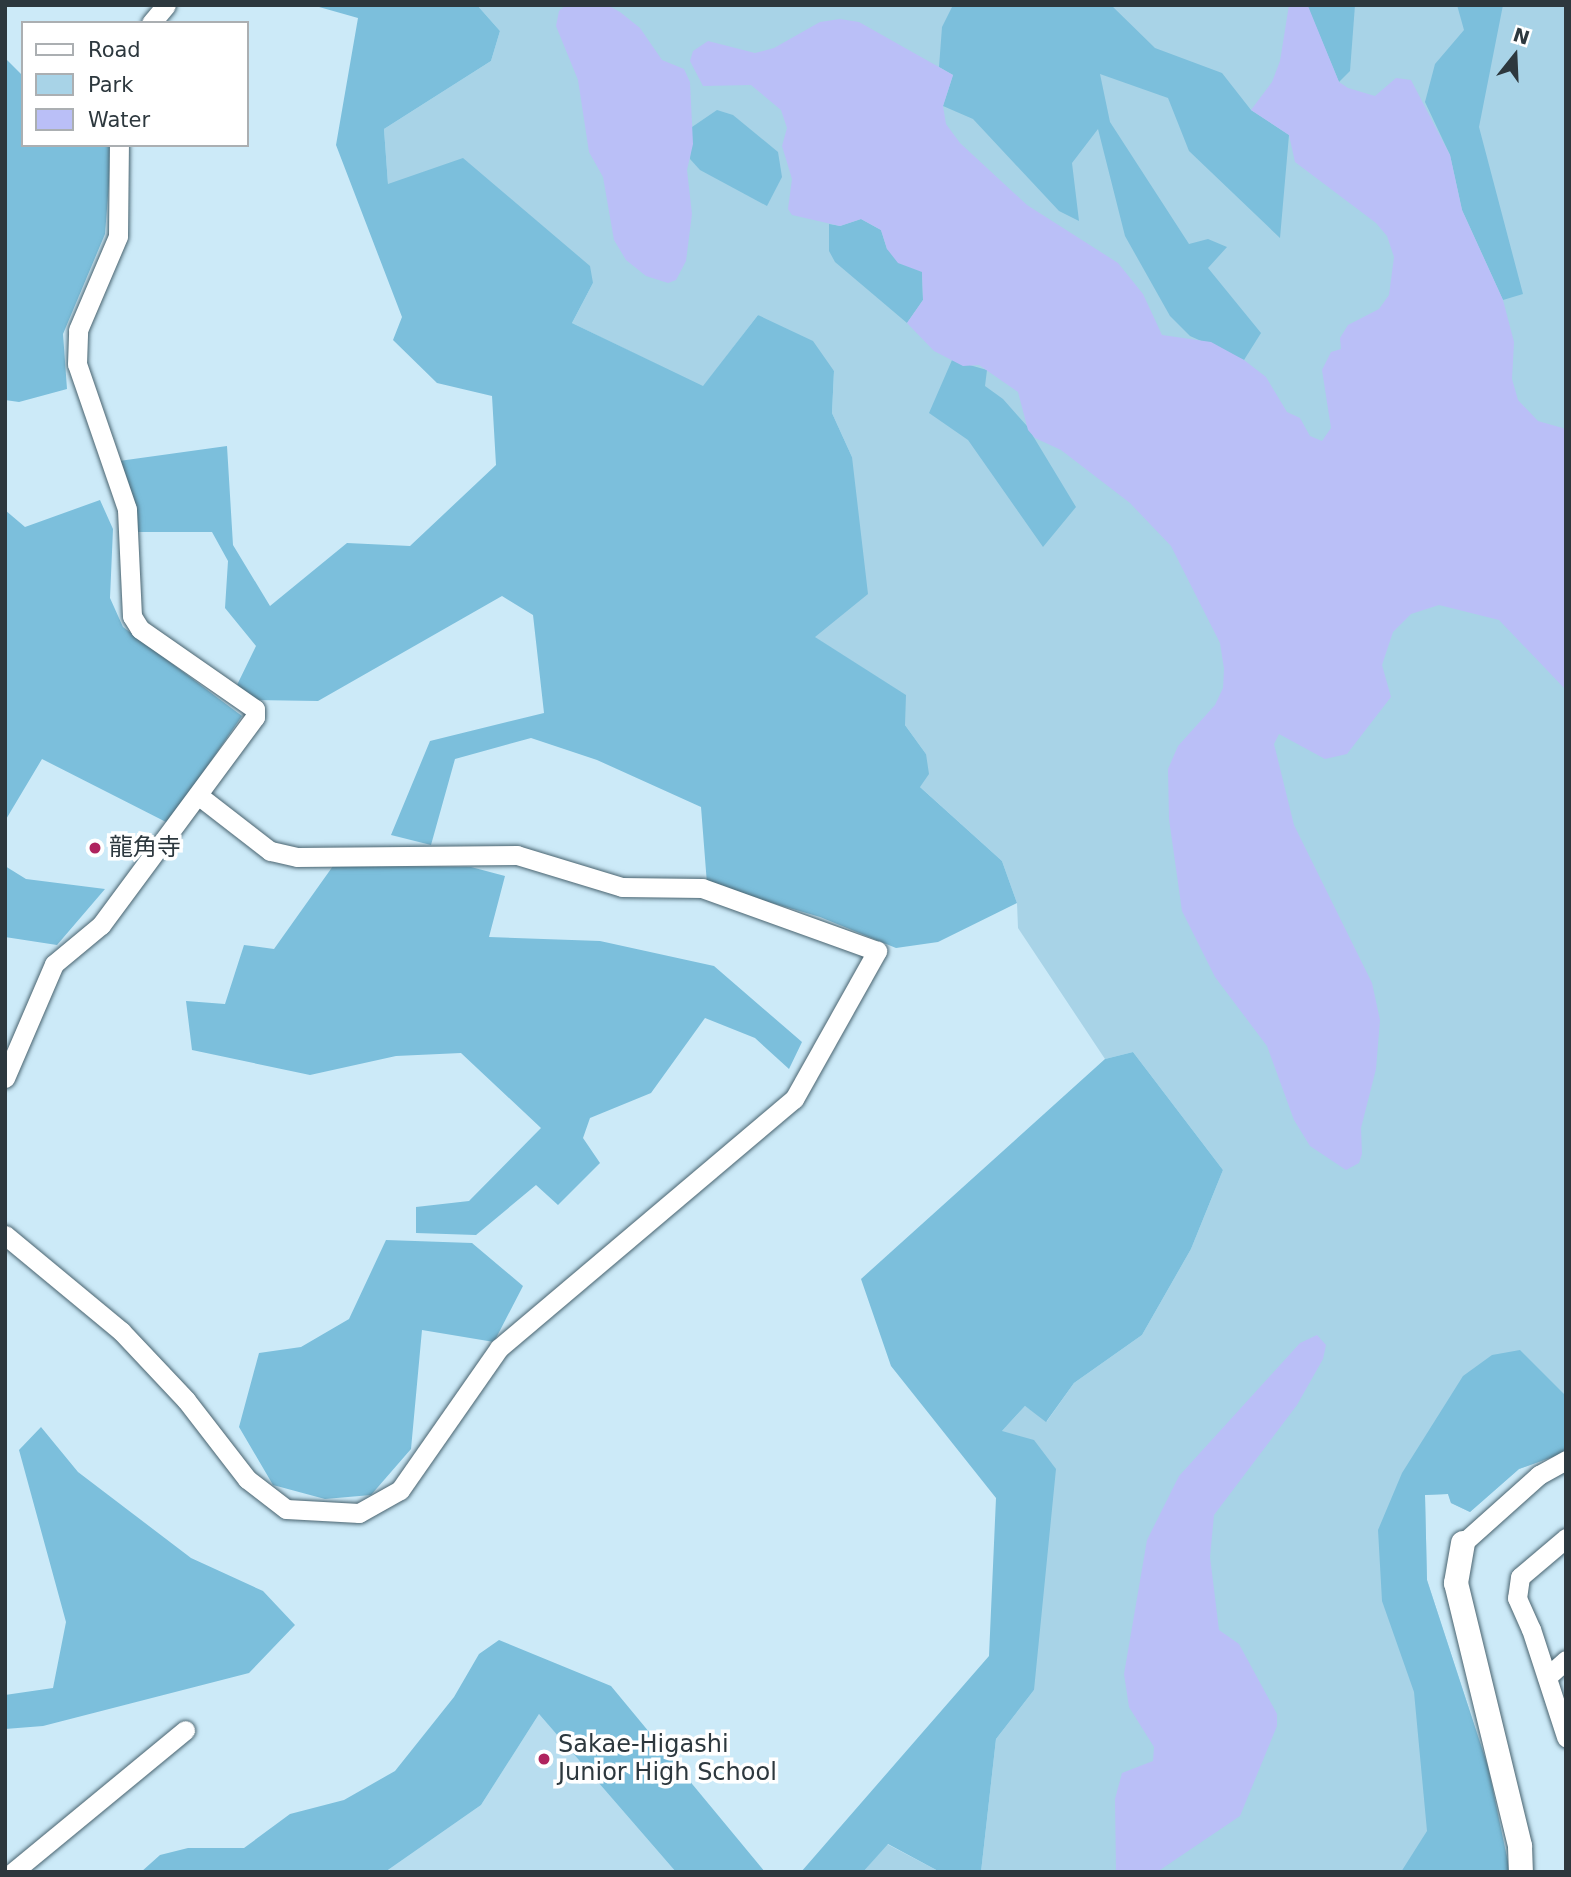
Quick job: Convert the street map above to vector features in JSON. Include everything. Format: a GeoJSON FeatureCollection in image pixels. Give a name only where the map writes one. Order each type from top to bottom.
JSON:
{"type":"FeatureCollection","features":[{"type":"Feature","properties":{"kind":"street"},"geometry":{"type":"LineString","coordinates":[[153,21],[166,5]]}},
{"type":"Feature","properties":{"kind":"street"},"geometry":{"type":"LineString","coordinates":[[5,1078],[54,964],[101,925],[255,717],[255,709],[140,629],[132,616],[127,509],[77,363],[78,330],[118,236],[119,147]]}},
{"type":"Feature","properties":{"kind":"street"},"geometry":{"type":"LineString","coordinates":[[5,1235],[121,1331],[186,1400],[247,1479],[286,1509],[359,1513],[400,1490],[499,1348],[794,1099],[877,951],[702,888],[622,887],[517,855],[297,857],[270,851],[199,796]]}},
{"type":"Feature","properties":{"kind":"street"},"geometry":{"type":"LineString","coordinates":[[1521,1872],[1520,1846],[1456,1583],[1463,1544],[1539,1475],[1566,1460]]}},
{"type":"Feature","properties":{"kind":"street"},"geometry":{"type":"LineString","coordinates":[[1566,1538],[1520,1577],[1517,1598],[1566,1737]]}},
{"type":"Feature","properties":{"kind":"street"},"geometry":{"type":"LineString","coordinates":[[1547,1677],[1566,1660]]}},
{"type":"Feature","properties":{"kind":"street"},"geometry":{"type":"LineString","coordinates":[[13,1872],[185,1730]]}},
{"type":"Feature","properties":{"kind":"shaded area"},"geometry":{"type":"Polygon","coordinates":[[[312,5],[477,5],[500,31],[491,61],[384,129],[388,184],[463,158],[590,266],[593,283],[572,323],[703,386],[758,315],[813,341],[834,371],[832,413],[852,457],[868,594],[815,637],[906,695],[905,725],[926,754],[929,774],[920,787],[1002,861],[1017,903],[938,942],[896,948],[820,917],[707,884],[701,807],[597,760],[531,738],[455,759],[431,845],[391,835],[430,741],[544,713],[533,615],[502,596],[318,701],[246,700],[237,685],[256,646],[225,608],[228,561],[212,532],[133,532],[119,461],[227,446],[233,545],[270,606],[347,543],[410,546],[496,465],[492,396],[437,383],[393,340],[402,317],[336,145],[358,18],[312,5]]]}},
{"type":"Feature","properties":{"kind":"shaded area"},"geometry":{"type":"Polygon","coordinates":[[[953,5],[1111,5],[1155,48],[1222,73],[1251,110],[1289,135],[1280,238],[1189,151],[1168,98],[1100,74],[1110,122],[1189,244],[1208,239],[1227,247],[1208,268],[1261,333],[1244,360],[1190,336],[1170,316],[1125,236],[1098,129],[1072,163],[1079,221],[1059,211],[973,119],[943,106],[953,75],[939,67],[942,27],[953,5]]]}},
{"type":"Feature","properties":{"kind":"shaded area"},"geometry":{"type":"Polygon","coordinates":[[[1307,5],[1355,5],[1350,71],[1339,82],[1307,5]]]}},
{"type":"Feature","properties":{"kind":"shaded area"},"geometry":{"type":"Polygon","coordinates":[[[1457,5],[1503,5],[1479,127],[1523,294],[1503,300],[1462,210],[1450,155],[1425,102],[1435,64],[1464,30],[1457,5]]]}},
{"type":"Feature","properties":{"kind":"shaded area"},"geometry":{"type":"Polygon","coordinates":[[[5,58],[21,74],[21,147],[112,147],[105,234],[63,334],[67,389],[19,402],[5,400],[5,58]]]}},
{"type":"Feature","properties":{"kind":"shaded area"},"geometry":{"type":"Polygon","coordinates":[[[717,110],[733,115],[778,152],[782,177],[767,206],[700,170],[690,159],[692,127],[717,110]]]}},
{"type":"Feature","properties":{"kind":"shaded area"},"geometry":{"type":"Polygon","coordinates":[[[861,219],[881,230],[887,249],[922,271],[923,300],[907,323],[835,262],[829,251],[829,224],[840,226],[861,219]]]}},
{"type":"Feature","properties":{"kind":"shaded area"},"geometry":{"type":"Polygon","coordinates":[[[952,360],[987,370],[985,386],[1003,399],[1027,426],[1076,507],[1043,547],[968,440],[929,413],[952,360]]]}},
{"type":"Feature","properties":{"kind":"shaded area"},"geometry":{"type":"Polygon","coordinates":[[[100,500],[113,529],[110,598],[123,627],[242,716],[168,823],[42,759],[5,821],[5,510],[25,527],[100,500]]]}},
{"type":"Feature","properties":{"kind":"shaded area"},"geometry":{"type":"Polygon","coordinates":[[[5,866],[26,879],[105,889],[57,945],[5,937],[5,866]]]}},
{"type":"Feature","properties":{"kind":"shaded area"},"geometry":{"type":"Polygon","coordinates":[[[333,866],[471,867],[505,876],[489,937],[600,941],[714,966],[802,1042],[789,1069],[755,1038],[705,1018],[651,1093],[590,1118],[583,1138],[600,1163],[558,1205],[536,1185],[476,1235],[416,1233],[416,1207],[469,1201],[541,1128],[461,1053],[396,1056],[310,1075],[192,1050],[186,1001],[225,1004],[244,945],[274,949],[333,866]]]}},
{"type":"Feature","properties":{"kind":"shaded area"},"geometry":{"type":"Polygon","coordinates":[[[1133,1052],[1223,1170],[1191,1249],[1142,1335],[1074,1383],[1046,1422],[1025,1406],[1002,1431],[1034,1440],[1056,1469],[1034,1690],[996,1739],[981,1872],[940,1872],[888,1844],[863,1872],[801,1872],[989,1656],[996,1498],[891,1366],[861,1279],[1105,1059],[1133,1052]]]}},
{"type":"Feature","properties":{"kind":"shaded area"},"geometry":{"type":"Polygon","coordinates":[[[386,1240],[472,1243],[523,1286],[494,1342],[422,1330],[411,1449],[371,1495],[325,1499],[273,1485],[239,1427],[259,1353],[301,1347],[349,1319],[386,1240]]]}},
{"type":"Feature","properties":{"kind":"shaded area"},"geometry":{"type":"Polygon","coordinates":[[[1520,1350],[1566,1396],[1566,1452],[1519,1469],[1470,1512],[1451,1503],[1448,1494],[1425,1495],[1427,1580],[1488,1767],[1510,1872],[1401,1872],[1427,1831],[1414,1692],[1382,1601],[1378,1530],[1402,1473],[1463,1376],[1492,1355],[1520,1350]]]}},
{"type":"Feature","properties":{"kind":"shaded area"},"geometry":{"type":"Polygon","coordinates":[[[41,1427],[78,1472],[191,1558],[263,1591],[295,1625],[249,1673],[43,1726],[5,1729],[5,1695],[53,1688],[66,1622],[19,1450],[41,1427]]]}},
{"type":"Feature","properties":{"kind":"shaded area"},"geometry":{"type":"Polygon","coordinates":[[[499,1640],[611,1686],[765,1872],[676,1872],[539,1714],[481,1805],[385,1872],[141,1872],[160,1855],[188,1848],[244,1848],[290,1814],[344,1800],[395,1771],[454,1697],[479,1654],[499,1640]]]}},
{"type":"Feature","properties":{"kind":"shaded area","name":"Sakae-Higashi Junior High School"},"geometry":{"type":"Polygon","coordinates":[[[539,1714],[676,1872],[385,1872],[481,1805],[539,1714]]]}},
{"type":"Feature","properties":{"kind":"green space"},"geometry":{"type":"Polygon","coordinates":[[[477,5],[1566,5],[1566,1452],[1519,1469],[1470,1512],[1451,1503],[1448,1494],[1425,1495],[1427,1580],[1488,1767],[1510,1872],[981,1872],[996,1739],[1034,1690],[1001,1432],[1025,1406],[1047,1421],[1074,1383],[1142,1335],[1191,1249],[1223,1170],[1133,1052],[1105,1059],[1018,928],[1017,903],[1002,861],[919,786],[926,754],[905,725],[905,695],[814,637],[852,457],[832,413],[834,371],[758,315],[703,387],[572,323],[593,283],[388,184],[384,129],[491,61],[500,31],[477,5]]]}},
{"type":"Feature","properties":{"kind":"green space"},"geometry":{"type":"Polygon","coordinates":[[[887,1844],[940,1872],[863,1872],[887,1844]]]}},
{"type":"Feature","properties":{"kind":"water"},"geometry":{"type":"Polygon","coordinates":[[[566,5],[607,5],[620,12],[640,28],[662,60],[684,69],[690,82],[693,144],[687,170],[692,214],[686,261],[676,280],[668,283],[646,276],[626,260],[614,240],[603,177],[589,152],[578,80],[556,26],[559,11],[566,5]]]}},
{"type":"Feature","properties":{"kind":"water"},"geometry":{"type":"Polygon","coordinates":[[[1289,5],[1308,6],[1339,82],[1348,88],[1375,96],[1396,78],[1411,80],[1450,155],[1462,210],[1503,300],[1514,342],[1512,379],[1518,400],[1538,421],[1566,429],[1566,690],[1499,620],[1439,605],[1411,614],[1393,632],[1382,665],[1391,697],[1347,754],[1325,759],[1279,734],[1274,744],[1294,825],[1372,983],[1380,1020],[1376,1069],[1361,1128],[1362,1154],[1359,1163],[1346,1170],[1310,1146],[1294,1120],[1267,1046],[1215,977],[1182,911],[1169,819],[1168,769],[1178,746],[1215,705],[1223,688],[1224,669],[1220,643],[1171,546],[1130,503],[1061,450],[1035,438],[1028,430],[1018,392],[979,365],[963,366],[934,351],[907,323],[923,300],[922,272],[898,263],[887,249],[881,230],[861,219],[840,226],[792,215],[788,209],[792,179],[782,146],[787,128],[781,110],[751,85],[703,86],[690,61],[693,51],[708,41],[755,53],[774,48],[820,22],[840,19],[859,22],[953,75],[943,106],[946,124],[960,143],[1027,205],[1118,263],[1143,294],[1162,335],[1211,342],[1244,360],[1266,377],[1287,412],[1300,418],[1310,436],[1322,441],[1331,428],[1322,370],[1331,352],[1341,349],[1340,338],[1348,325],[1379,309],[1389,295],[1394,257],[1387,236],[1376,223],[1295,162],[1289,135],[1251,110],[1272,82],[1280,61],[1289,5]]]}},
{"type":"Feature","properties":{"kind":"water"},"geometry":{"type":"Polygon","coordinates":[[[1317,1335],[1326,1345],[1323,1359],[1297,1405],[1214,1515],[1210,1557],[1219,1630],[1239,1644],[1277,1714],[1277,1726],[1240,1816],[1157,1872],[1116,1872],[1115,1799],[1122,1773],[1153,1761],[1154,1747],[1129,1707],[1124,1674],[1147,1540],[1179,1476],[1300,1343],[1317,1335]]]}},
{"type":"Feature","properties":{"kind":"place","name":"龍角寺"},"geometry":{"type":"Point","coordinates":[95,848]}},
{"type":"Feature","properties":{"kind":"place","name":"Sakae-Higashi Junior High School"},"geometry":{"type":"Point","coordinates":[544,1759]}}]}
